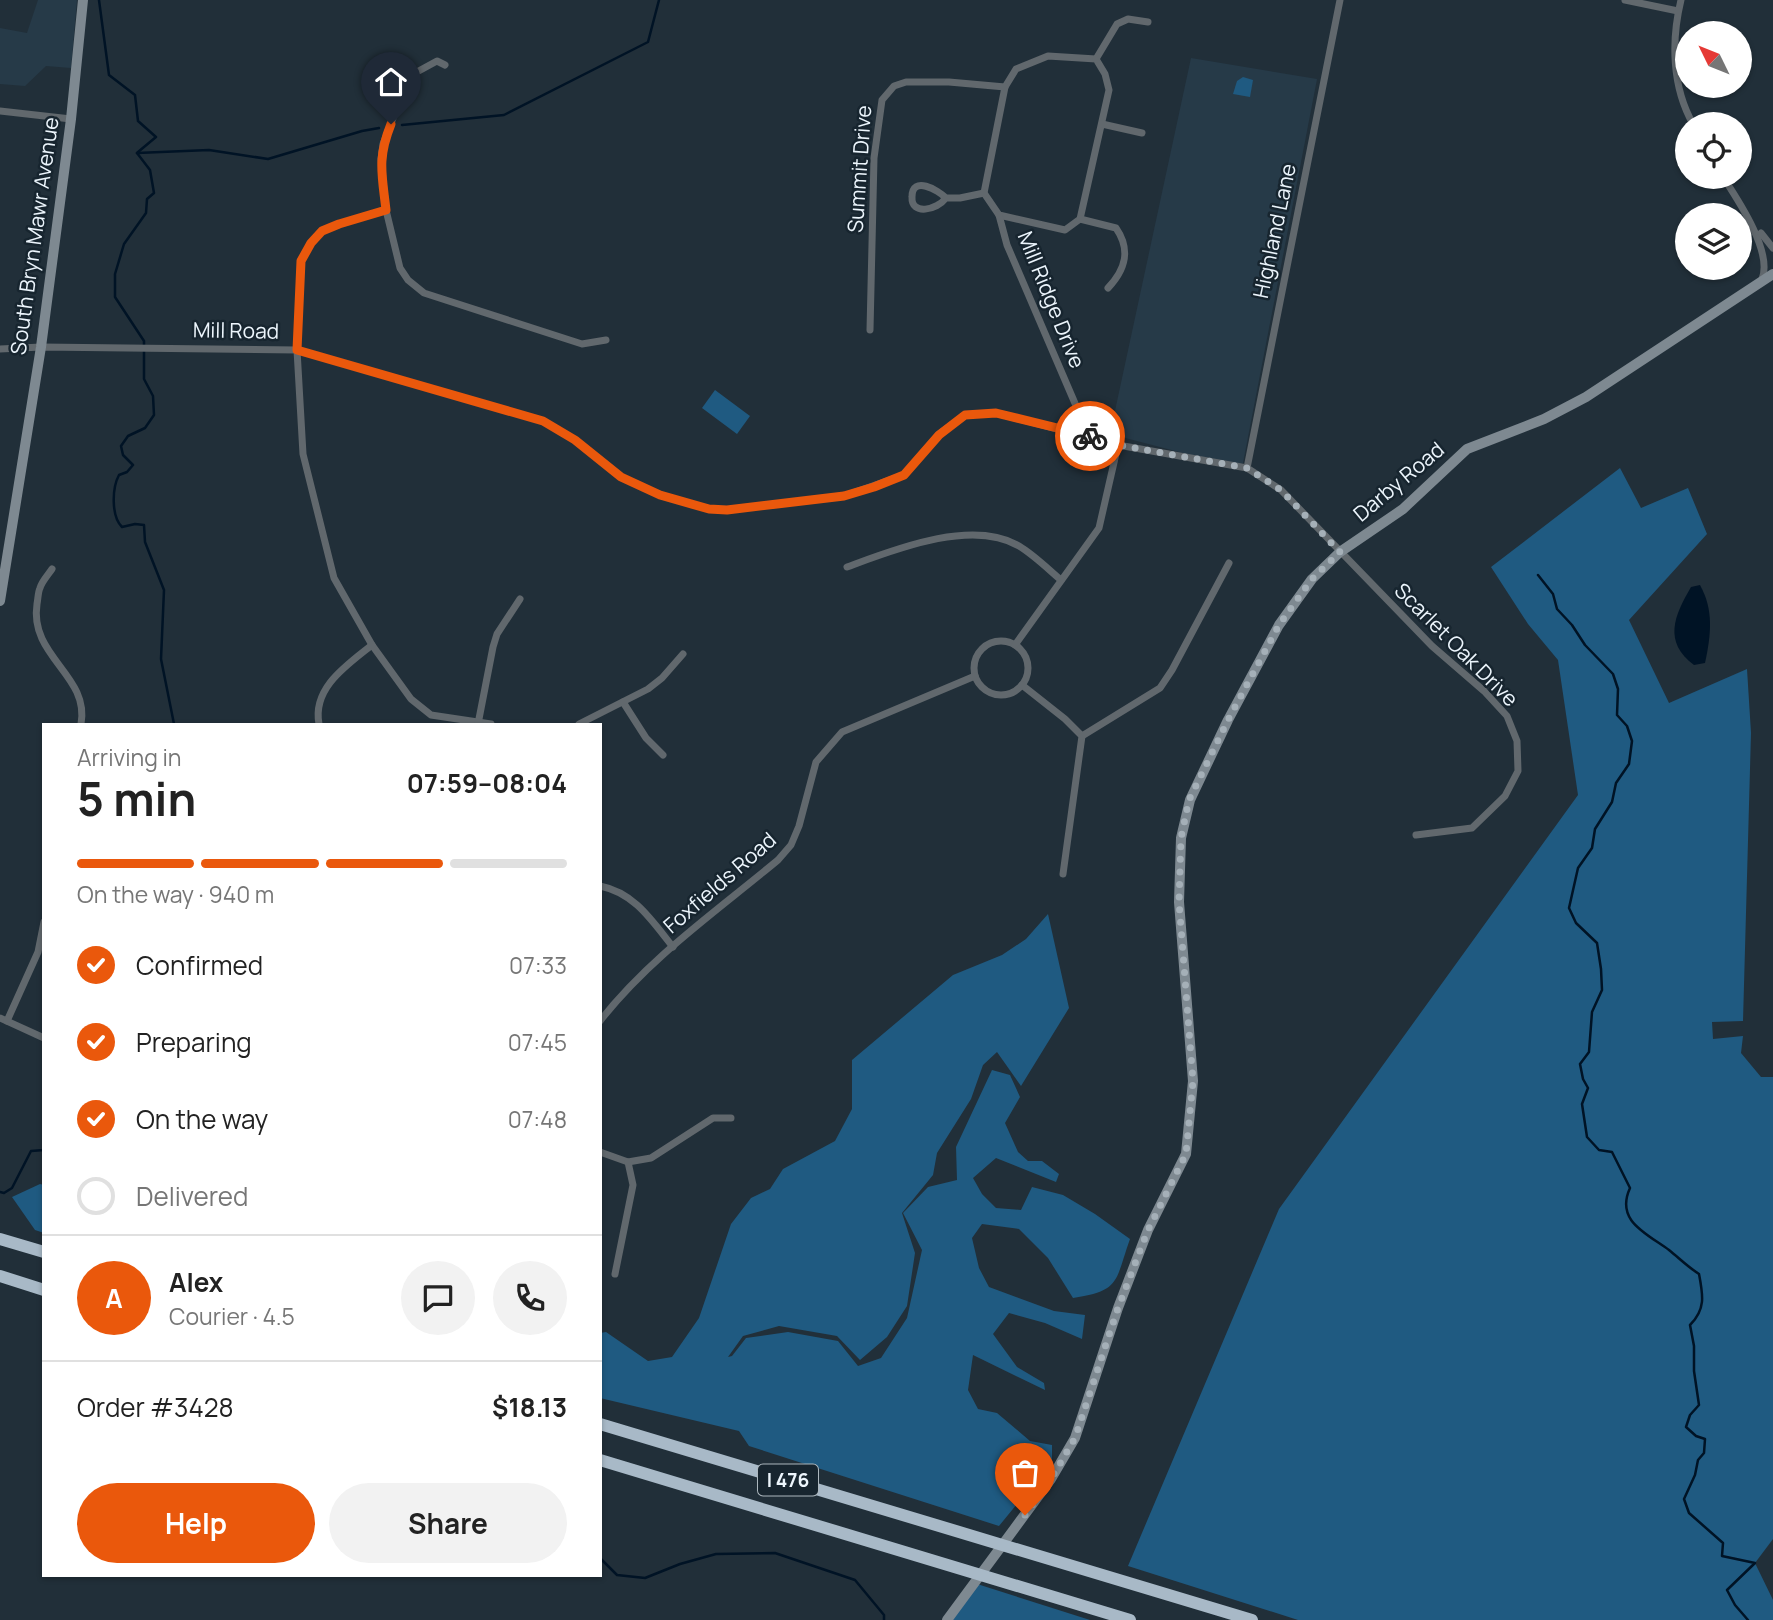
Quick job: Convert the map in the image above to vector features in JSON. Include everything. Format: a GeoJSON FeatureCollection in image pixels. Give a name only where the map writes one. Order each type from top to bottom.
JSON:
{"type":"FeatureCollection","features":[{"type":"Feature","properties":{"kind":"highway"},"geometry":{"type":"LineString","coordinates":[[0,1239],[42,1251]]}},
{"type":"Feature","properties":{"kind":"highway"},"geometry":{"type":"LineString","coordinates":[[0,1276],[42,1289]]}},
{"type":"Feature","properties":{"kind":"highway","name":"I 476"},"geometry":{"type":"LineString","coordinates":[[602,1424],[1252,1620]]}},
{"type":"Feature","properties":{"kind":"highway","name":"I 476"},"geometry":{"type":"LineString","coordinates":[[602,1461],[1130,1620]]}},
{"type":"Feature","properties":{"kind":"main road","name":"South Bryn Mawr Avenue"},"geometry":{"type":"LineString","coordinates":[[0,601],[41,347],[71,119],[83,0]]}},
{"type":"Feature","properties":{"kind":"main road","name":"Darby Road"},"geometry":{"type":"LineString","coordinates":[[947,1620],[1051,1479],[1075,1438],[1118,1308],[1148,1230],[1186,1154],[1193,1081],[1179,902],[1181,838],[1189,800],[1279,625],[1312,579],[1340,552],[1403,509],[1467,449],[1544,419],[1586,397],[1773,274]]}},
{"type":"Feature","properties":{"kind":"street","name":"Highland Lane"},"geometry":{"type":"LineString","coordinates":[[1247,468],[1340,0]]}},
{"type":"Feature","properties":{"kind":"street"},"geometry":{"type":"LineString","coordinates":[[1625,0],[1678,11]]}},
{"type":"Feature","properties":{"kind":"street"},"geometry":{"type":"LineString","coordinates":[[1681,0],[1674,45],[1676,76],[1688,112]]}},
{"type":"Feature","properties":{"kind":"street"},"geometry":{"type":"LineString","coordinates":[[1096,59],[1117,24],[1129,19],[1148,22]]}},
{"type":"Feature","properties":{"kind":"street"},"geometry":{"type":"LineString","coordinates":[[946,198],[938,207],[927,209],[916,206],[911,198],[912,193],[926,185],[936,188],[946,198],[984,193],[1005,87],[1016,69],[1048,56],[1096,59]]}},
{"type":"Feature","properties":{"kind":"street"},"geometry":{"type":"LineString","coordinates":[[999,215],[1065,230],[1080,219],[1109,90],[1105,74],[1096,59]]}},
{"type":"Feature","properties":{"kind":"street"},"geometry":{"type":"LineString","coordinates":[[445,65],[437,61],[415,73],[407,82],[382,152],[386,210],[400,268],[408,280],[424,293],[582,344],[606,340]]}},
{"type":"Feature","properties":{"kind":"street","name":"Summit Drive"},"geometry":{"type":"LineString","coordinates":[[870,330],[874,158],[882,100],[894,86],[906,82],[949,82],[1005,87]]}},
{"type":"Feature","properties":{"kind":"street"},"geometry":{"type":"LineString","coordinates":[[0,111],[71,119]]}},
{"type":"Feature","properties":{"kind":"street"},"geometry":{"type":"LineString","coordinates":[[1102,124],[1142,133]]}},
{"type":"Feature","properties":{"kind":"street","name":"Mill Ridge Drive"},"geometry":{"type":"LineString","coordinates":[[984,193],[999,215],[1007,245],[1089,436]]}},
{"type":"Feature","properties":{"kind":"street"},"geometry":{"type":"LineString","coordinates":[[386,210],[322,231],[311,243],[301,261],[297,350],[303,454],[334,578],[372,645],[411,699],[431,715],[478,723],[497,634],[520,599]]}},
{"type":"Feature","properties":{"kind":"street"},"geometry":{"type":"LineString","coordinates":[[1080,219],[1116,228],[1123,238],[1127,255],[1118,278],[1108,288]]}},
{"type":"Feature","properties":{"kind":"street"},"geometry":{"type":"LineString","coordinates":[[1752,223],[1773,248]]}},
{"type":"Feature","properties":{"kind":"street"},"geometry":{"type":"LineString","coordinates":[[1752,224],[1768,263],[1760,283]]}},
{"type":"Feature","properties":{"kind":"street","name":"Mill Road"},"geometry":{"type":"LineString","coordinates":[[0,349],[41,347],[297,350],[543,421],[575,440],[621,477],[660,495],[709,509],[727,510],[844,496],[874,487],[904,475],[939,435],[965,415],[996,413],[1089,436]]}},
{"type":"Feature","properties":{"kind":"street"},"geometry":{"type":"LineString","coordinates":[[1089,436],[1118,445],[1247,468]]}},
{"type":"Feature","properties":{"kind":"street"},"geometry":{"type":"LineString","coordinates":[[1015,645],[1098,528],[1118,445]]}},
{"type":"Feature","properties":{"kind":"street","name":"Scarlet Oak Drive"},"geometry":{"type":"LineString","coordinates":[[1247,468],[1281,490],[1432,646],[1484,691],[1507,716],[1517,741],[1518,771],[1505,796],[1472,828],[1416,835]]}},
{"type":"Feature","properties":{"kind":"street"},"geometry":{"type":"LineString","coordinates":[[847,567],[897,548],[948,537],[978,535],[1019,545],[1061,580]]}},
{"type":"Feature","properties":{"kind":"street"},"geometry":{"type":"LineString","coordinates":[[1082,736],[1160,688],[1229,563]]}},
{"type":"Feature","properties":{"kind":"street"},"geometry":{"type":"LineString","coordinates":[[52,569],[39,588],[35,619],[43,643],[62,667],[83,704],[81,723]]}},
{"type":"Feature","properties":{"kind":"street"},"geometry":{"type":"LineString","coordinates":[[998,641],[1015,645],[1021,649],[1028,663],[1028,672],[1022,685],[1009,694],[994,695],[983,689],[975,676],[975,658],[984,647],[998,641]]}},
{"type":"Feature","properties":{"kind":"street"},"geometry":{"type":"LineString","coordinates":[[319,723],[317,714],[323,693],[338,672],[372,645]]}},
{"type":"Feature","properties":{"kind":"street"},"geometry":{"type":"LineString","coordinates":[[581,723],[648,689],[684,654]]}},
{"type":"Feature","properties":{"kind":"street","name":"Foxfields Road"},"geometry":{"type":"LineString","coordinates":[[602,1018],[618,998],[673,947],[778,860],[791,845],[799,826],[816,762],[842,732],[975,676]]}},
{"type":"Feature","properties":{"kind":"street"},"geometry":{"type":"LineString","coordinates":[[1022,685],[1082,736]]}},
{"type":"Feature","properties":{"kind":"street"},"geometry":{"type":"LineString","coordinates":[[623,702],[646,738],[663,755]]}},
{"type":"Feature","properties":{"kind":"street"},"geometry":{"type":"LineString","coordinates":[[1063,874],[1082,736]]}},
{"type":"Feature","properties":{"kind":"street"},"geometry":{"type":"LineString","coordinates":[[602,887],[618,891],[637,903],[673,947]]}},
{"type":"Feature","properties":{"kind":"street"},"geometry":{"type":"LineString","coordinates":[[42,932],[38,952],[4,1020],[42,1037]]}},
{"type":"Feature","properties":{"kind":"street"},"geometry":{"type":"LineString","coordinates":[[602,1153],[628,1162],[651,1158],[713,1118],[731,1118]]}},
{"type":"Feature","properties":{"kind":"street"},"geometry":{"type":"LineString","coordinates":[[615,1273],[634,1185],[628,1162]]}},
{"type":"Feature","properties":{"kind":"shaded area"},"geometry":{"type":"Polygon","coordinates":[[[38,0],[77,0],[71,68],[46,66],[25,86],[0,84],[0,28],[27,33],[38,0]]]}},
{"type":"Feature","properties":{"kind":"shaded area"},"geometry":{"type":"Polygon","coordinates":[[[1191,58],[1317,79],[1243,463],[1233,466],[1110,434],[1191,58]]]}},
{"type":"Feature","properties":{"kind":"shaded area"},"geometry":{"type":"Polygon","coordinates":[[[1243,77],[1253,80],[1250,97],[1233,94],[1237,81],[1243,77]]]}},
{"type":"Feature","properties":{"kind":"shaded area"},"geometry":{"type":"Polygon","coordinates":[[[715,390],[750,416],[737,434],[702,408],[715,390]]]}},
{"type":"Feature","properties":{"kind":"shaded area"},"geometry":{"type":"Polygon","coordinates":[[[1620,468],[1641,508],[1688,488],[1707,534],[1629,620],[1669,703],[1747,669],[1751,733],[1743,1021],[1712,1022],[1713,1039],[1743,1036],[1741,1053],[1761,1077],[1773,1077],[1773,1539],[1755,1563],[1773,1600],[1773,1620],[1298,1620],[1128,1566],[1279,1209],[1578,795],[1558,660],[1528,624],[1491,567],[1620,468]]]}},
{"type":"Feature","properties":{"kind":"shaded area"},"geometry":{"type":"Polygon","coordinates":[[[1700,585],[1708,604],[1710,633],[1705,663],[1694,665],[1678,647],[1675,628],[1676,618],[1691,587],[1700,585]]]}},
{"type":"Feature","properties":{"kind":"shaded area"},"geometry":{"type":"Polygon","coordinates":[[[1048,914],[1069,1008],[1021,1086],[997,1052],[983,1065],[971,1099],[937,1153],[933,1175],[902,1213],[915,1253],[907,1306],[887,1337],[860,1360],[837,1336],[779,1326],[743,1336],[728,1357],[732,1356],[746,1338],[788,1332],[838,1341],[858,1366],[881,1358],[907,1318],[922,1250],[903,1213],[928,1187],[957,1180],[956,1147],[992,1070],[1010,1075],[1020,1097],[1005,1123],[1018,1152],[1028,1161],[1042,1161],[1059,1174],[1056,1182],[996,1158],[973,1178],[982,1194],[996,1208],[1021,1210],[1032,1187],[1063,1195],[1130,1239],[1114,1282],[1100,1292],[1073,1298],[1048,1258],[1019,1229],[982,1224],[972,1238],[979,1268],[989,1287],[1054,1311],[1085,1315],[1082,1339],[1045,1323],[1009,1313],[993,1334],[1017,1367],[1044,1383],[1045,1390],[973,1355],[968,1390],[978,1409],[997,1413],[1030,1441],[1052,1445],[1052,1461],[999,1526],[749,1446],[739,1431],[602,1398],[602,1333],[606,1332],[648,1361],[672,1357],[699,1318],[731,1224],[751,1198],[770,1189],[783,1169],[835,1141],[852,1109],[852,1060],[953,975],[1002,955],[1026,939],[1048,914]]]}},
{"type":"Feature","properties":{"kind":"shaded area"},"geometry":{"type":"Polygon","coordinates":[[[42,1184],[42,1232],[35,1230],[12,1197],[42,1184]]]}},
{"type":"Feature","properties":{"kind":"shaded area"},"geometry":{"type":"Polygon","coordinates":[[[974,1583],[1090,1620],[947,1620],[974,1583]]]}},
{"type":"Feature","properties":{"kind":"waterway"},"geometry":{"type":"LineString","coordinates":[[99,0],[109,75],[135,95],[138,121],[156,137],[138,152]]}},
{"type":"Feature","properties":{"kind":"waterway"},"geometry":{"type":"LineString","coordinates":[[402,125],[504,115],[648,42],[659,0]]}},
{"type":"Feature","properties":{"kind":"waterway"},"geometry":{"type":"LineString","coordinates":[[137,153],[209,150],[268,159],[379,128]]}},
{"type":"Feature","properties":{"kind":"waterway"},"geometry":{"type":"LineString","coordinates":[[137,153],[150,170],[154,193],[147,199],[146,213],[124,244],[115,274],[115,297],[144,341],[144,379],[153,396],[154,415],[145,428],[128,436],[121,446],[123,455],[133,465],[127,472],[119,475],[114,502],[116,516],[122,527],[144,525],[145,542],[164,590],[161,659],[174,723]]}},
{"type":"Feature","properties":{"kind":"waterway"},"geometry":{"type":"LineString","coordinates":[[1538,575],[1553,594],[1557,609],[1585,645],[1613,674],[1618,689],[1617,715],[1627,726],[1632,741],[1629,764],[1616,783],[1612,802],[1595,829],[1592,848],[1578,868],[1569,908],[1576,923],[1597,943],[1601,969],[1602,990],[1592,1012],[1589,1052],[1580,1064],[1588,1088],[1582,1104],[1587,1137],[1599,1150],[1612,1152],[1630,1188],[1626,1199],[1627,1209],[1635,1225],[1699,1274],[1701,1307],[1690,1325],[1699,1405],[1690,1415],[1686,1427],[1696,1436],[1705,1439],[1704,1453],[1698,1460],[1695,1475],[1684,1499],[1689,1513],[1723,1543],[1722,1556],[1755,1563],[1727,1590],[1748,1620]]}},
{"type":"Feature","properties":{"kind":"waterway"},"geometry":{"type":"LineString","coordinates":[[0,1192],[4,1193],[12,1188],[31,1151],[42,1150]]}},
{"type":"Feature","properties":{"kind":"waterway"},"geometry":{"type":"LineString","coordinates":[[602,1560],[617,1575],[645,1578],[716,1554],[775,1553],[855,1580],[884,1615],[884,1620]]}},
{"type":"Feature","properties":{"kind":"way so far"},"geometry":{"type":"LineString","coordinates":[[1025,1515],[1051,1479],[1075,1438],[1118,1308],[1148,1230],[1186,1154],[1193,1081],[1179,902],[1181,838],[1189,800],[1268,643],[1312,579],[1340,552],[1281,490],[1247,468],[1118,445],[1090,436]]}},
{"type":"Feature","properties":{"kind":"route"},"geometry":{"type":"LineString","coordinates":[[391,124],[383,144],[381,159],[386,210],[322,231],[311,243],[301,261],[297,350],[543,421],[575,440],[621,477],[660,495],[709,509],[727,510],[844,496],[874,487],[904,475],[939,435],[965,415],[996,413],[1090,436]]}}]}
